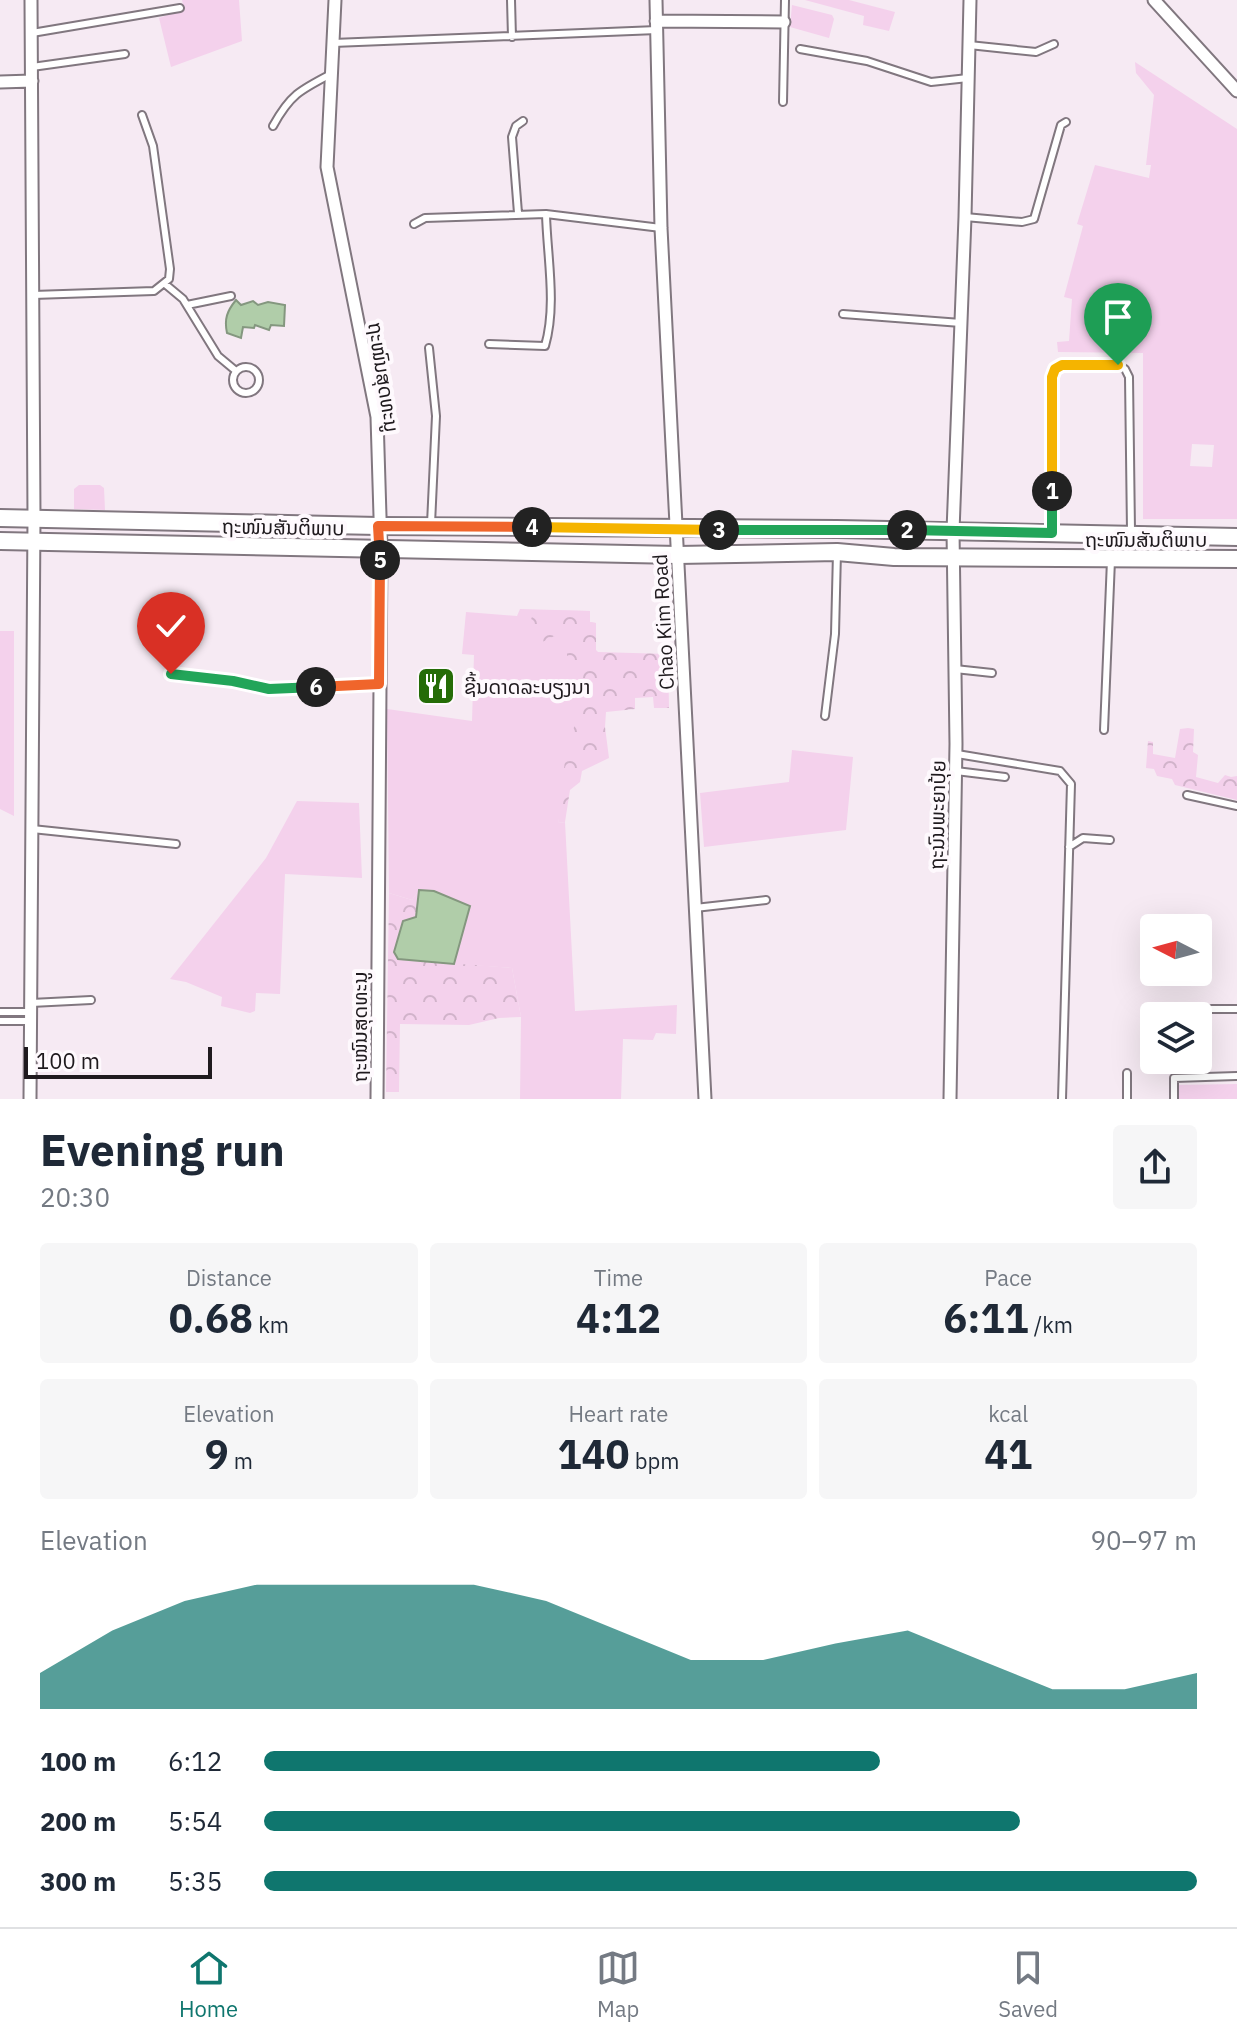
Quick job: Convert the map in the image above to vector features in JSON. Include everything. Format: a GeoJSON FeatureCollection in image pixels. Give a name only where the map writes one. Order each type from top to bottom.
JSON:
{"type":"FeatureCollection","features":[{"type":"Feature","properties":{"kind":"street"},"geometry":{"type":"LineString","coordinates":[[30,1099],[34,541],[31,0]]}},
{"type":"Feature","properties":{"kind":"street","name":"ຖະໜົນສຸດທະນູ"},"geometry":{"type":"LineString","coordinates":[[335,0],[327,167],[377,417],[381,549],[377,1099]]}},
{"type":"Feature","properties":{"kind":"street","name":"Chao Kim Road"},"geometry":{"type":"LineString","coordinates":[[656,0],[661,228],[705,1099]]}},
{"type":"Feature","properties":{"kind":"street","name":"ຖະນົນພະຍາປຸ້ຍ"},"geometry":{"type":"LineString","coordinates":[[950,1099],[956,771],[953,531],[970,0]]}},
{"type":"Feature","properties":{"kind":"street"},"geometry":{"type":"LineString","coordinates":[[1154,0],[1237,91]]}},
{"type":"Feature","properties":{"kind":"street"},"geometry":{"type":"LineString","coordinates":[[657,26],[784,22]]}},
{"type":"Feature","properties":{"kind":"street"},"geometry":{"type":"LineString","coordinates":[[0,82],[32,81]]}},
{"type":"Feature","properties":{"kind":"street","name":"ຖະໜົນສັນຕິພາບ"},"geometry":{"type":"LineString","coordinates":[[0,518],[1237,537]]}},
{"type":"Feature","properties":{"kind":"street","name":"ຖະໜົນສັນຕິພາບ"},"geometry":{"type":"LineString","coordinates":[[0,541],[678,555],[837,552],[894,557],[1237,559]]}},
{"type":"Feature","properties":{"kind":"lane"},"geometry":{"type":"LineString","coordinates":[[511,0],[512,37]]}},
{"type":"Feature","properties":{"kind":"lane"},"geometry":{"type":"LineString","coordinates":[[783,102],[785,0]]}},
{"type":"Feature","properties":{"kind":"lane"},"geometry":{"type":"LineString","coordinates":[[32,33],[180,8]]}},
{"type":"Feature","properties":{"kind":"lane"},"geometry":{"type":"LineString","coordinates":[[333,43],[512,37],[657,26]]}},
{"type":"Feature","properties":{"kind":"lane"},"geometry":{"type":"LineString","coordinates":[[969,45],[1036,52],[1054,44]]}},
{"type":"Feature","properties":{"kind":"lane"},"geometry":{"type":"LineString","coordinates":[[800,49],[867,61],[931,82],[968,78]]}},
{"type":"Feature","properties":{"kind":"lane"},"geometry":{"type":"LineString","coordinates":[[32,67],[125,54]]}},
{"type":"Feature","properties":{"kind":"lane"},"geometry":{"type":"LineString","coordinates":[[273,126],[286,103],[303,89],[331,74]]}},
{"type":"Feature","properties":{"kind":"lane"},"geometry":{"type":"LineString","coordinates":[[33,295],[154,291],[169,279],[153,146],[142,115]]}},
{"type":"Feature","properties":{"kind":"lane"},"geometry":{"type":"LineString","coordinates":[[518,213],[512,137],[516,126],[523,121]]}},
{"type":"Feature","properties":{"kind":"lane"},"geometry":{"type":"LineString","coordinates":[[965,217],[1022,222],[1034,219],[1061,125],[1066,122]]}},
{"type":"Feature","properties":{"kind":"lane"},"geometry":{"type":"LineString","coordinates":[[414,224],[425,218],[518,213],[661,228]]}},
{"type":"Feature","properties":{"kind":"lane"},"geometry":{"type":"LineString","coordinates":[[489,344],[545,346],[550,292],[546,214]]}},
{"type":"Feature","properties":{"kind":"lane"},"geometry":{"type":"LineString","coordinates":[[165,284],[183,299],[218,356],[236,371]]}},
{"type":"Feature","properties":{"kind":"lane"},"geometry":{"type":"LineString","coordinates":[[187,305],[231,296]]}},
{"type":"Feature","properties":{"kind":"lane"},"geometry":{"type":"LineString","coordinates":[[843,314],[961,323]]}},
{"type":"Feature","properties":{"kind":"lane"},"geometry":{"type":"LineString","coordinates":[[429,348],[436,416],[431,525]]}},
{"type":"Feature","properties":{"kind":"lane"},"geometry":{"type":"LineString","coordinates":[[1052,533],[1052,377],[1055,369],[1062,365],[1118,365],[1125,369],[1129,377],[1131,535]]}},
{"type":"Feature","properties":{"kind":"lane"},"geometry":{"type":"LineString","coordinates":[[243,367],[252,368],[259,378],[257,387],[250,393],[237,391],[232,379],[236,371],[243,367]]}},
{"type":"Feature","properties":{"kind":"lane"},"geometry":{"type":"LineString","coordinates":[[825,716],[835,634],[837,552]]}},
{"type":"Feature","properties":{"kind":"lane"},"geometry":{"type":"LineString","coordinates":[[1104,730],[1111,560]]}},
{"type":"Feature","properties":{"kind":"lane"},"geometry":{"type":"LineString","coordinates":[[955,669],[992,673]]}},
{"type":"Feature","properties":{"kind":"lane"},"geometry":{"type":"LineString","coordinates":[[171,674],[233,681],[269,689],[379,684]]}},
{"type":"Feature","properties":{"kind":"lane"},"geometry":{"type":"LineString","coordinates":[[956,754],[1060,771],[1071,784],[1062,1099]]}},
{"type":"Feature","properties":{"kind":"lane"},"geometry":{"type":"LineString","coordinates":[[956,771],[1005,777]]}},
{"type":"Feature","properties":{"kind":"lane"},"geometry":{"type":"LineString","coordinates":[[1187,795],[1237,806]]}},
{"type":"Feature","properties":{"kind":"lane"},"geometry":{"type":"LineString","coordinates":[[32,829],[176,844]]}},
{"type":"Feature","properties":{"kind":"lane"},"geometry":{"type":"LineString","coordinates":[[1069,847],[1083,838],[1110,840]]}},
{"type":"Feature","properties":{"kind":"lane"},"geometry":{"type":"LineString","coordinates":[[695,908],[766,900]]}},
{"type":"Feature","properties":{"kind":"lane"},"geometry":{"type":"LineString","coordinates":[[0,1021],[91,1000]]}},
{"type":"Feature","properties":{"kind":"lane"},"geometry":{"type":"LineString","coordinates":[[1212,1009],[1237,1009]]}},
{"type":"Feature","properties":{"kind":"lane"},"geometry":{"type":"LineString","coordinates":[[0,1012],[31,1012]]}},
{"type":"Feature","properties":{"kind":"lane"},"geometry":{"type":"LineString","coordinates":[[1127,1073],[1127,1099]]}},
{"type":"Feature","properties":{"kind":"lane"},"geometry":{"type":"LineString","coordinates":[[1174,1099],[1174,1078],[1237,1076]]}},
{"type":"Feature","properties":{"kind":"green space"},"geometry":{"type":"Polygon","coordinates":[[[182,0],[239,0],[242,41],[171,67],[159,18],[184,9],[182,0]]]}},
{"type":"Feature","properties":{"kind":"green space"},"geometry":{"type":"Polygon","coordinates":[[[805,0],[849,0],[895,12],[889,31],[863,25],[864,16],[805,0]]]}},
{"type":"Feature","properties":{"kind":"green space"},"geometry":{"type":"Polygon","coordinates":[[[792,5],[832,15],[834,19],[829,38],[790,27],[792,5]]]}},
{"type":"Feature","properties":{"kind":"green space"},"geometry":{"type":"Polygon","coordinates":[[[1135,62],[1237,129],[1237,519],[1143,519],[1143,353],[1058,352],[1057,342],[1069,341],[1072,299],[1064,297],[1083,226],[1077,224],[1095,165],[1149,178],[1151,165],[1146,165],[1154,95],[1136,73],[1135,62]],[[1192,444],[1190,466],[1212,467],[1214,445],[1192,444]]]}},
{"type":"Feature","properties":{"kind":"green space"},"geometry":{"type":"Polygon","coordinates":[[[79,485],[100,485],[104,488],[105,510],[74,509],[74,489],[79,485]]]}},
{"type":"Feature","properties":{"kind":"green space"},"geometry":{"type":"Polygon","coordinates":[[[520,609],[590,611],[590,622],[596,623],[596,651],[558,823],[565,822],[575,1011],[677,1005],[676,1034],[656,1033],[653,1040],[623,1039],[621,1099],[520,1099],[521,1017],[512,968],[454,964],[469,907],[419,890],[412,900],[389,893],[387,709],[472,721],[474,655],[462,654],[466,612],[517,616],[520,609]]]}},
{"type":"Feature","properties":{"kind":"green space"},"geometry":{"type":"Polygon","coordinates":[[[534,610],[590,611],[590,622],[596,623],[598,652],[668,654],[669,708],[654,708],[653,697],[635,698],[635,709],[606,712],[609,758],[582,771],[580,782],[570,790],[565,822],[558,823],[567,742],[572,741],[581,677],[567,658],[567,642],[554,636],[540,642],[525,639],[534,610]]]}},
{"type":"Feature","properties":{"kind":"green space"},"geometry":{"type":"Polygon","coordinates":[[[0,631],[14,631],[14,816],[0,809],[0,631]]]}},
{"type":"Feature","properties":{"kind":"green space"},"geometry":{"type":"Polygon","coordinates":[[[1180,729],[1194,729],[1193,752],[1198,755],[1196,777],[1218,783],[1225,775],[1237,776],[1237,800],[1175,785],[1172,779],[1157,776],[1154,769],[1146,768],[1148,741],[1153,742],[1153,754],[1175,758],[1180,729]]]}},
{"type":"Feature","properties":{"kind":"green space"},"geometry":{"type":"Polygon","coordinates":[[[792,750],[853,757],[846,830],[704,847],[700,793],[789,782],[792,750]]]}},
{"type":"Feature","properties":{"kind":"green space"},"geometry":{"type":"Polygon","coordinates":[[[297,801],[359,803],[362,878],[285,874],[280,994],[256,993],[255,1011],[250,1013],[221,1006],[222,997],[170,979],[266,858],[297,801]]]}},
{"type":"Feature","properties":{"kind":"green space"},"geometry":{"type":"Polygon","coordinates":[[[419,890],[416,917],[398,959],[512,968],[521,1017],[469,1025],[400,1024],[399,1092],[386,1092],[389,893],[412,900],[419,890]]]}},
{"type":"Feature","properties":{"kind":"green space"},"geometry":{"type":"Polygon","coordinates":[[[1237,1084],[1237,1099],[1177,1099],[1176,1085],[1237,1084]]]}},
{"type":"Feature","properties":{"kind":"shaded area"},"geometry":{"type":"Polygon","coordinates":[[[236,300],[241,305],[253,301],[258,305],[268,302],[285,305],[284,326],[271,325],[269,330],[255,325],[254,328],[243,327],[241,338],[227,333],[227,315],[236,300]]]}},
{"type":"Feature","properties":{"kind":"shaded area"},"geometry":{"type":"Polygon","coordinates":[[[419,890],[434,891],[470,906],[454,964],[398,959],[394,952],[403,921],[416,917],[419,890]]]}},
{"type":"Feature","properties":{"kind":"place","name":"ຊີ້ນດາດລະບຽງນາ"},"geometry":{"type":"Point","coordinates":[436,686]}},
{"type":"Feature","properties":{"kind":"route"},"geometry":{"type":"LineString","coordinates":[[171,674],[233,681],[269,689],[379,684],[381,549],[378,526],[1052,533],[1052,377],[1055,369],[1062,365],[1118,365]]}}]}
